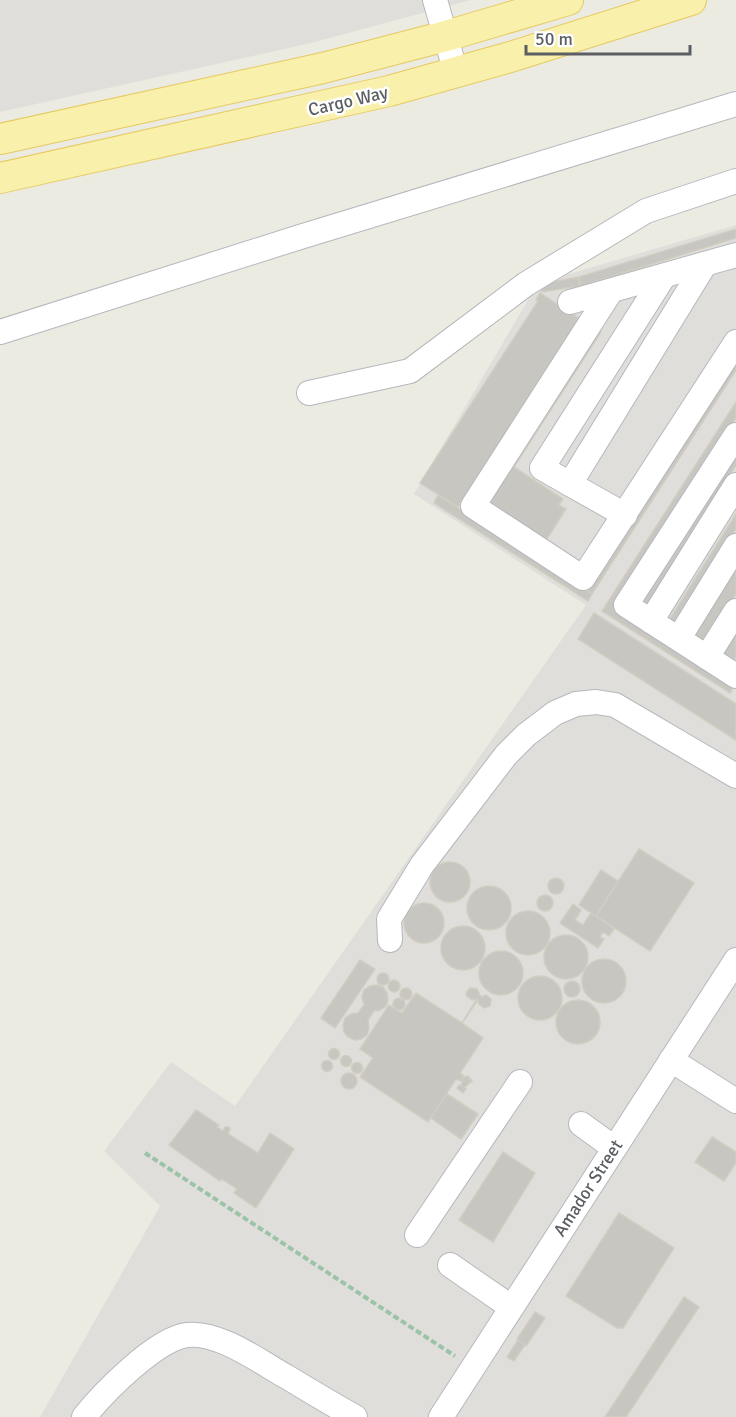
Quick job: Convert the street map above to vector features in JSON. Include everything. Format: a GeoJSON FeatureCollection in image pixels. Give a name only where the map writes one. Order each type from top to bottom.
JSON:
{"type":"FeatureCollection","features":[{"type":"Feature","properties":{"kind":"main road","name":"Cargo Way"},"geometry":{"type":"LineString","coordinates":[[0,140],[323,68],[446,36],[568,0]]}},
{"type":"Feature","properties":{"kind":"main road","name":"Cargo Way"},"geometry":{"type":"LineString","coordinates":[[0,178],[308,110],[456,73],[691,0]]}},
{"type":"Feature","properties":{"kind":"street"},"geometry":{"type":"LineString","coordinates":[[435,0],[456,73]]}},
{"type":"Feature","properties":{"kind":"street"},"geometry":{"type":"LineString","coordinates":[[0,332],[300,237],[736,104]]}},
{"type":"Feature","properties":{"kind":"street"},"geometry":{"type":"LineString","coordinates":[[309,393],[410,371],[526,284],[646,211],[736,181]]}},
{"type":"Feature","properties":{"kind":"street"},"geometry":{"type":"LineString","coordinates":[[570,302],[736,255]]}},
{"type":"Feature","properties":{"kind":"street"},"geometry":{"type":"LineString","coordinates":[[570,484],[705,264]]}},
{"type":"Feature","properties":{"kind":"street"},"geometry":{"type":"LineString","coordinates":[[625,515],[542,468],[664,276]]}},
{"type":"Feature","properties":{"kind":"street"},"geometry":{"type":"LineString","coordinates":[[611,291],[473,506],[583,578],[736,342]]}},
{"type":"Feature","properties":{"kind":"street"},"geometry":{"type":"LineString","coordinates":[[736,435],[626,605],[736,676]]}},
{"type":"Feature","properties":{"kind":"street"},"geometry":{"type":"LineString","coordinates":[[651,621],[736,485]]}},
{"type":"Feature","properties":{"kind":"street"},"geometry":{"type":"LineString","coordinates":[[679,638],[736,546]]}},
{"type":"Feature","properties":{"kind":"street"},"geometry":{"type":"LineString","coordinates":[[707,657],[736,611]]}},
{"type":"Feature","properties":{"kind":"street"},"geometry":{"type":"LineString","coordinates":[[390,940],[389,919],[422,865],[506,755],[526,735],[555,713],[576,704],[596,702],[615,705],[736,776]]}},
{"type":"Feature","properties":{"kind":"street","name":"Amador Street"},"geometry":{"type":"LineString","coordinates":[[441,1417],[736,960]]}},
{"type":"Feature","properties":{"kind":"street"},"geometry":{"type":"LineString","coordinates":[[671,1060],[736,1101]]}},
{"type":"Feature","properties":{"kind":"street"},"geometry":{"type":"LineString","coordinates":[[417,1235],[520,1082]]}},
{"type":"Feature","properties":{"kind":"street"},"geometry":{"type":"LineString","coordinates":[[581,1124],[614,1148]]}},
{"type":"Feature","properties":{"kind":"street"},"geometry":{"type":"LineString","coordinates":[[450,1264],[511,1308]]}},
{"type":"Feature","properties":{"kind":"street"},"geometry":{"type":"LineString","coordinates":[[84,1417],[94,1403],[118,1380],[155,1350],[170,1340],[185,1335],[199,1335],[234,1346],[355,1417]]}},
{"type":"Feature","properties":{"kind":"path"},"geometry":{"type":"LineString","coordinates":[[145,1153],[473,1367]]}},
{"type":"Feature","properties":{"kind":"shaded area"},"geometry":{"type":"Polygon","coordinates":[[[0,0],[471,0],[311,43],[0,112],[0,0]]]}},
{"type":"Feature","properties":{"kind":"shaded area"},"geometry":{"type":"Polygon","coordinates":[[[736,225],[736,1417],[40,1417],[160,1206],[104,1151],[171,1062],[235,1106],[586,605],[414,494],[538,283],[736,225]]]}},
{"type":"Feature","properties":{"kind":"building"},"geometry":{"type":"Polygon","coordinates":[[[736,229],[736,238],[581,286],[579,277],[736,229]]]}},
{"type":"Feature","properties":{"kind":"building"},"geometry":{"type":"Polygon","coordinates":[[[578,277],[580,286],[542,292],[541,284],[578,277]]]}},
{"type":"Feature","properties":{"kind":"building"},"geometry":{"type":"Polygon","coordinates":[[[540,293],[580,319],[458,507],[420,483],[538,301],[536,300],[540,293]]]}},
{"type":"Feature","properties":{"kind":"building"},"geometry":{"type":"Polygon","coordinates":[[[593,327],[601,332],[514,467],[563,499],[559,505],[566,509],[545,542],[481,501],[593,327]]]}},
{"type":"Feature","properties":{"kind":"building"},"geometry":{"type":"Polygon","coordinates":[[[736,358],[736,370],[592,594],[586,590],[736,358]]]}},
{"type":"Feature","properties":{"kind":"building"},"geometry":{"type":"Polygon","coordinates":[[[736,402],[736,418],[615,609],[734,686],[730,693],[602,611],[736,402]]]}},
{"type":"Feature","properties":{"kind":"building"},"geometry":{"type":"Polygon","coordinates":[[[736,448],[736,465],[645,607],[637,602],[736,448]]]}},
{"type":"Feature","properties":{"kind":"building"},"geometry":{"type":"Polygon","coordinates":[[[438,495],[592,594],[588,601],[434,503],[438,495]]]}},
{"type":"Feature","properties":{"kind":"building"},"geometry":{"type":"Polygon","coordinates":[[[736,514],[736,529],[676,624],[669,620],[736,514]]]}},
{"type":"Feature","properties":{"kind":"building"},"geometry":{"type":"Polygon","coordinates":[[[736,563],[736,594],[706,642],[692,634],[736,563]]]}},
{"type":"Feature","properties":{"kind":"building"},"geometry":{"type":"Polygon","coordinates":[[[594,613],[736,704],[736,740],[578,639],[594,613]]]}},
{"type":"Feature","properties":{"kind":"building"},"geometry":{"type":"Polygon","coordinates":[[[736,627],[736,657],[734,660],[720,652],[736,627]]]}},
{"type":"Feature","properties":{"kind":"building"},"geometry":{"type":"Polygon","coordinates":[[[639,849],[694,883],[650,951],[596,916],[639,849]]]}},
{"type":"Feature","properties":{"kind":"building"},"geometry":{"type":"Polygon","coordinates":[[[450,862],[458,863],[464,868],[469,874],[469,890],[464,896],[458,901],[450,902],[442,901],[436,896],[431,890],[430,882],[431,874],[436,868],[442,863],[450,862]]]}},
{"type":"Feature","properties":{"kind":"building"},"geometry":{"type":"Polygon","coordinates":[[[601,870],[618,881],[596,916],[579,905],[601,870]]]}},
{"type":"Feature","properties":{"kind":"building"},"geometry":{"type":"Polygon","coordinates":[[[556,878],[562,880],[564,886],[562,892],[556,894],[550,892],[548,886],[550,880],[556,878]]]}},
{"type":"Feature","properties":{"kind":"building"},"geometry":{"type":"Polygon","coordinates":[[[489,886],[505,892],[511,908],[505,924],[489,930],[473,924],[467,908],[473,892],[489,886]]]}},
{"type":"Feature","properties":{"kind":"building"},"geometry":{"type":"Polygon","coordinates":[[[545,895],[553,903],[545,911],[537,903],[545,895]]]}},
{"type":"Feature","properties":{"kind":"building"},"geometry":{"type":"Polygon","coordinates":[[[424,903],[432,904],[438,909],[443,915],[443,931],[438,937],[432,942],[424,943],[416,942],[410,937],[405,931],[404,923],[405,915],[410,909],[416,904],[424,903]]]}},
{"type":"Feature","properties":{"kind":"building"},"geometry":{"type":"Polygon","coordinates":[[[573,904],[581,910],[575,920],[583,925],[591,913],[614,929],[609,936],[603,932],[600,937],[604,939],[598,948],[560,923],[573,904]]]}},
{"type":"Feature","properties":{"kind":"building"},"geometry":{"type":"Polygon","coordinates":[[[528,911],[544,917],[550,933],[544,949],[528,955],[512,949],[506,933],[512,917],[528,911]]]}},
{"type":"Feature","properties":{"kind":"building"},"geometry":{"type":"Polygon","coordinates":[[[463,926],[478,933],[485,948],[478,963],[463,970],[448,963],[441,948],[448,933],[463,926]]]}},
{"type":"Feature","properties":{"kind":"building"},"geometry":{"type":"Polygon","coordinates":[[[566,935],[581,942],[588,957],[581,972],[566,979],[551,972],[544,957],[551,942],[566,935]]]}},
{"type":"Feature","properties":{"kind":"building"},"geometry":{"type":"Polygon","coordinates":[[[501,951],[517,957],[523,973],[517,989],[501,995],[485,989],[479,973],[485,957],[501,951]]]}},
{"type":"Feature","properties":{"kind":"building"},"geometry":{"type":"Polygon","coordinates":[[[604,959],[620,965],[626,981],[620,997],[604,1003],[588,997],[582,981],[588,965],[604,959]]]}},
{"type":"Feature","properties":{"kind":"building"},"geometry":{"type":"Polygon","coordinates":[[[360,960],[375,969],[335,1028],[321,1018],[360,960]]]}},
{"type":"Feature","properties":{"kind":"building"},"geometry":{"type":"Polygon","coordinates":[[[385,973],[389,979],[385,985],[381,985],[377,977],[385,973]]]}},
{"type":"Feature","properties":{"kind":"building"},"geometry":{"type":"Polygon","coordinates":[[[540,976],[556,982],[562,998],[556,1014],[540,1020],[524,1014],[518,998],[524,982],[540,976]]]}},
{"type":"Feature","properties":{"kind":"building"},"geometry":{"type":"Polygon","coordinates":[[[396,980],[400,986],[396,992],[392,992],[388,984],[396,980]]]}},
{"type":"Feature","properties":{"kind":"building"},"geometry":{"type":"Polygon","coordinates":[[[572,981],[578,983],[580,989],[578,995],[572,997],[566,995],[564,989],[566,983],[572,981]]]}},
{"type":"Feature","properties":{"kind":"building"},"geometry":{"type":"Polygon","coordinates":[[[377,985],[383,987],[387,993],[386,1006],[374,1011],[368,1020],[367,1035],[355,1040],[348,1037],[344,1032],[345,1018],[358,1013],[364,1005],[362,997],[364,990],[377,985]]]}},
{"type":"Feature","properties":{"kind":"building"},"geometry":{"type":"Polygon","coordinates":[[[408,988],[412,994],[408,1000],[404,1000],[400,992],[408,988]]]}},
{"type":"Feature","properties":{"kind":"building"},"geometry":{"type":"Polygon","coordinates":[[[470,988],[477,989],[481,997],[486,995],[491,999],[490,1006],[484,1008],[478,1000],[462,1023],[477,999],[472,1000],[467,996],[466,993],[470,988]]]}},
{"type":"Feature","properties":{"kind":"building"},"geometry":{"type":"Polygon","coordinates":[[[416,993],[483,1038],[460,1073],[464,1076],[461,1081],[456,1079],[428,1122],[360,1077],[373,1058],[360,1049],[389,1005],[402,1013],[416,993]]]}},
{"type":"Feature","properties":{"kind":"building"},"geometry":{"type":"Polygon","coordinates":[[[401,998],[405,1004],[401,1010],[397,1010],[393,1002],[401,998]]]}},
{"type":"Feature","properties":{"kind":"building"},"geometry":{"type":"Polygon","coordinates":[[[578,1000],[594,1006],[600,1022],[594,1038],[578,1044],[562,1038],[556,1022],[562,1006],[578,1000]]]}},
{"type":"Feature","properties":{"kind":"building"},"geometry":{"type":"Polygon","coordinates":[[[334,1049],[338,1050],[338,1058],[334,1059],[330,1058],[329,1054],[330,1050],[334,1049]]]}},
{"type":"Feature","properties":{"kind":"building"},"geometry":{"type":"Polygon","coordinates":[[[346,1056],[350,1057],[350,1065],[346,1066],[342,1065],[341,1061],[342,1057],[346,1056]]]}},
{"type":"Feature","properties":{"kind":"building"},"geometry":{"type":"Polygon","coordinates":[[[327,1061],[331,1062],[331,1070],[327,1071],[323,1070],[322,1066],[323,1062],[327,1061]]]}},
{"type":"Feature","properties":{"kind":"building"},"geometry":{"type":"Polygon","coordinates":[[[357,1063],[361,1064],[361,1072],[357,1073],[353,1072],[352,1068],[353,1064],[357,1063]]]}},
{"type":"Feature","properties":{"kind":"building"},"geometry":{"type":"Polygon","coordinates":[[[346,1073],[352,1073],[357,1081],[355,1087],[346,1089],[341,1084],[341,1078],[346,1073]]]}},
{"type":"Feature","properties":{"kind":"building"},"geometry":{"type":"Polygon","coordinates":[[[468,1076],[472,1081],[464,1088],[466,1089],[463,1093],[457,1088],[461,1086],[463,1078],[468,1076]]]}},
{"type":"Feature","properties":{"kind":"building"},"geometry":{"type":"Polygon","coordinates":[[[447,1094],[478,1114],[461,1139],[431,1118],[447,1094]]]}},
{"type":"Feature","properties":{"kind":"building"},"geometry":{"type":"Polygon","coordinates":[[[196,1110],[219,1125],[217,1127],[223,1131],[225,1127],[229,1127],[228,1134],[258,1153],[270,1133],[294,1149],[256,1208],[234,1193],[237,1189],[222,1179],[220,1181],[169,1145],[196,1110]]]}},
{"type":"Feature","properties":{"kind":"building"},"geometry":{"type":"Polygon","coordinates":[[[712,1137],[736,1152],[736,1163],[724,1181],[695,1162],[712,1137]]]}},
{"type":"Feature","properties":{"kind":"building"},"geometry":{"type":"Polygon","coordinates":[[[503,1152],[535,1173],[493,1242],[459,1220],[503,1152]]]}},
{"type":"Feature","properties":{"kind":"building"},"geometry":{"type":"Polygon","coordinates":[[[619,1213],[674,1248],[623,1328],[617,1328],[566,1296],[619,1213]]]}},
{"type":"Feature","properties":{"kind":"building"},"geometry":{"type":"Polygon","coordinates":[[[684,1297],[699,1307],[626,1417],[605,1417],[684,1297]]]}},
{"type":"Feature","properties":{"kind":"building"},"geometry":{"type":"Polygon","coordinates":[[[535,1312],[545,1318],[526,1346],[517,1339],[535,1312]]]}},
{"type":"Feature","properties":{"kind":"building"},"geometry":{"type":"Polygon","coordinates":[[[518,1340],[525,1345],[514,1361],[507,1357],[518,1340]]]}}]}
